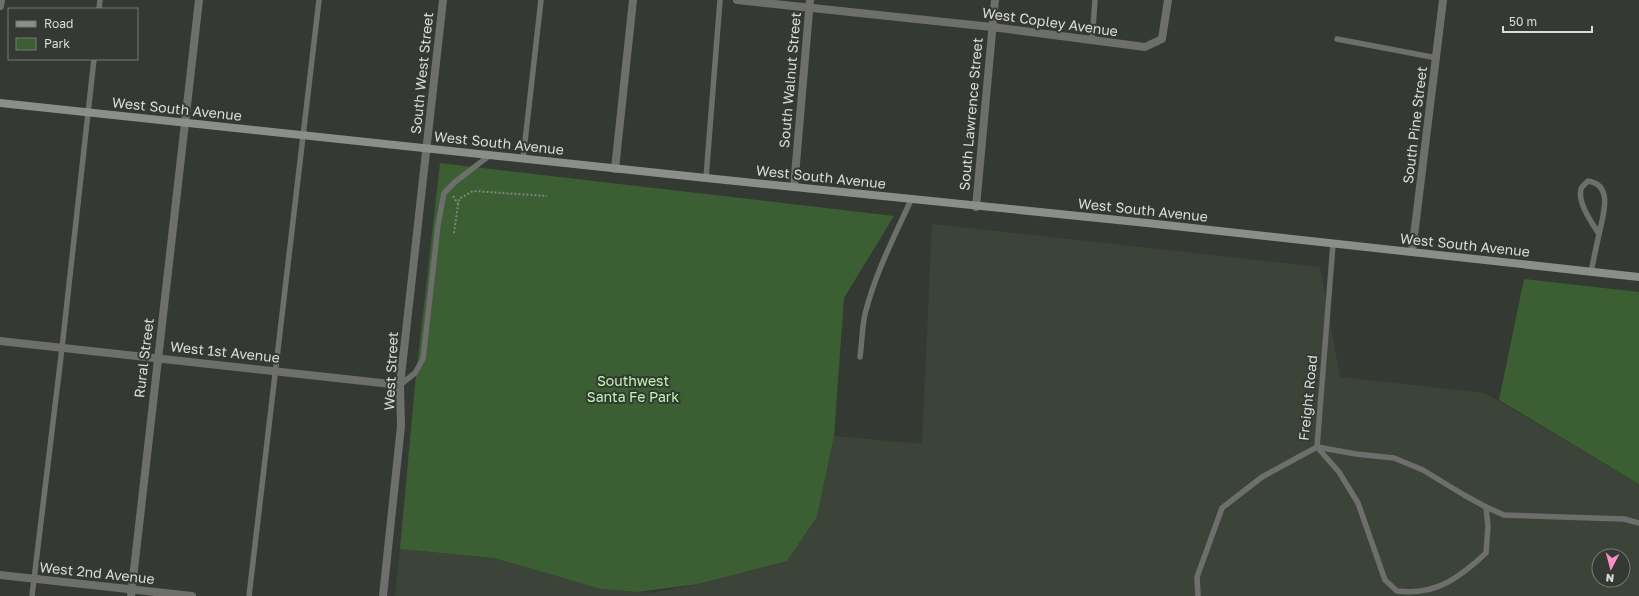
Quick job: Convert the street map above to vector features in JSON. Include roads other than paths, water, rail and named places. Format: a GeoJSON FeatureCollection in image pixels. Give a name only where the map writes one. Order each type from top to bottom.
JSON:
{"type":"FeatureCollection","features":[{"type":"Feature","properties":{"kind":"main road","name":"West South Avenue"},"geometry":{"type":"LineString","coordinates":[[0,103],[490,156],[1412,252],[1639,278]]}},
{"type":"Feature","properties":{"kind":"street"},"geometry":{"type":"LineString","coordinates":[[0,6],[1,0]]}},
{"type":"Feature","properties":{"kind":"street","name":"Rural Street"},"geometry":{"type":"LineString","coordinates":[[131,593],[199,0]]}},
{"type":"Feature","properties":{"kind":"street","name":"South West Street"},"geometry":{"type":"LineString","coordinates":[[427,149],[444,0]]}},
{"type":"Feature","properties":{"kind":"street"},"geometry":{"type":"LineString","coordinates":[[615,169],[633,0]]}},
{"type":"Feature","properties":{"kind":"street","name":"West Copley Avenue"},"geometry":{"type":"LineString","coordinates":[[737,0],[809,4],[992,26],[1092,41],[1145,47],[1162,39],[1168,0]]}},
{"type":"Feature","properties":{"kind":"street","name":"South Lawrence Street"},"geometry":{"type":"LineString","coordinates":[[976,207],[995,0]]}},
{"type":"Feature","properties":{"kind":"street","name":"South Pine Street"},"geometry":{"type":"LineString","coordinates":[[1412,252],[1443,0]]}},
{"type":"Feature","properties":{"kind":"street","name":"South Walnut Street"},"geometry":{"type":"LineString","coordinates":[[794,187],[809,4]]}},
{"type":"Feature","properties":{"kind":"street","name":"West Street"},"geometry":{"type":"LineString","coordinates":[[383,596],[401,426],[400,385],[427,149]]}},
{"type":"Feature","properties":{"kind":"street","name":"West 1st Avenue"},"geometry":{"type":"LineString","coordinates":[[0,340],[400,385]]}},
{"type":"Feature","properties":{"kind":"street","name":"West 2nd Avenue"},"geometry":{"type":"LineString","coordinates":[[0,575],[131,593],[192,596]]}},
{"type":"Feature","properties":{"kind":"lane"},"geometry":{"type":"LineString","coordinates":[[249,596],[277,371],[318,0]]}},
{"type":"Feature","properties":{"kind":"lane"},"geometry":{"type":"LineString","coordinates":[[523,159],[541,0]]}},
{"type":"Feature","properties":{"kind":"lane"},"geometry":{"type":"LineString","coordinates":[[706,178],[720,0]]}},
{"type":"Feature","properties":{"kind":"lane"},"geometry":{"type":"LineString","coordinates":[[1092,41],[1095,0]]}},
{"type":"Feature","properties":{"kind":"lane"},"geometry":{"type":"LineString","coordinates":[[1337,39],[1437,58]]}},
{"type":"Feature","properties":{"kind":"lane"},"geometry":{"type":"LineString","coordinates":[[32,596],[62,348],[94,60]]}},
{"type":"Feature","properties":{"kind":"lane"},"geometry":{"type":"LineString","coordinates":[[400,385],[415,373],[423,359],[438,225],[444,193],[455,182],[490,156]]}},
{"type":"Feature","properties":{"kind":"lane"},"geometry":{"type":"LineString","coordinates":[[1591,272],[1599,234],[1604,209],[1604,194],[1601,187],[1594,182],[1588,181],[1582,187],[1580,193],[1583,205],[1599,234]]}},
{"type":"Feature","properties":{"kind":"lane"},"geometry":{"type":"LineString","coordinates":[[860,357],[865,315],[872,290],[882,262],[911,200]]}},
{"type":"Feature","properties":{"kind":"lane","name":"Freight Road"},"geometry":{"type":"LineString","coordinates":[[1198,596],[1197,577],[1222,508],[1262,477],[1317,447],[1333,244]]}},
{"type":"Feature","properties":{"kind":"lane"},"geometry":{"type":"LineString","coordinates":[[1317,447],[1339,472],[1358,503],[1385,580],[1397,591],[1427,591],[1459,576],[1486,553],[1488,526],[1486,507]]}},
{"type":"Feature","properties":{"kind":"lane"},"geometry":{"type":"LineString","coordinates":[[1317,447],[1356,454],[1394,458],[1424,470],[1464,495],[1504,515],[1624,518],[1639,523]]}},
{"type":"Feature","properties":{"kind":"park label","name":"Southwest Santa Fe Park"},"geometry":{"type":"Point","coordinates":[633,390]}}]}
